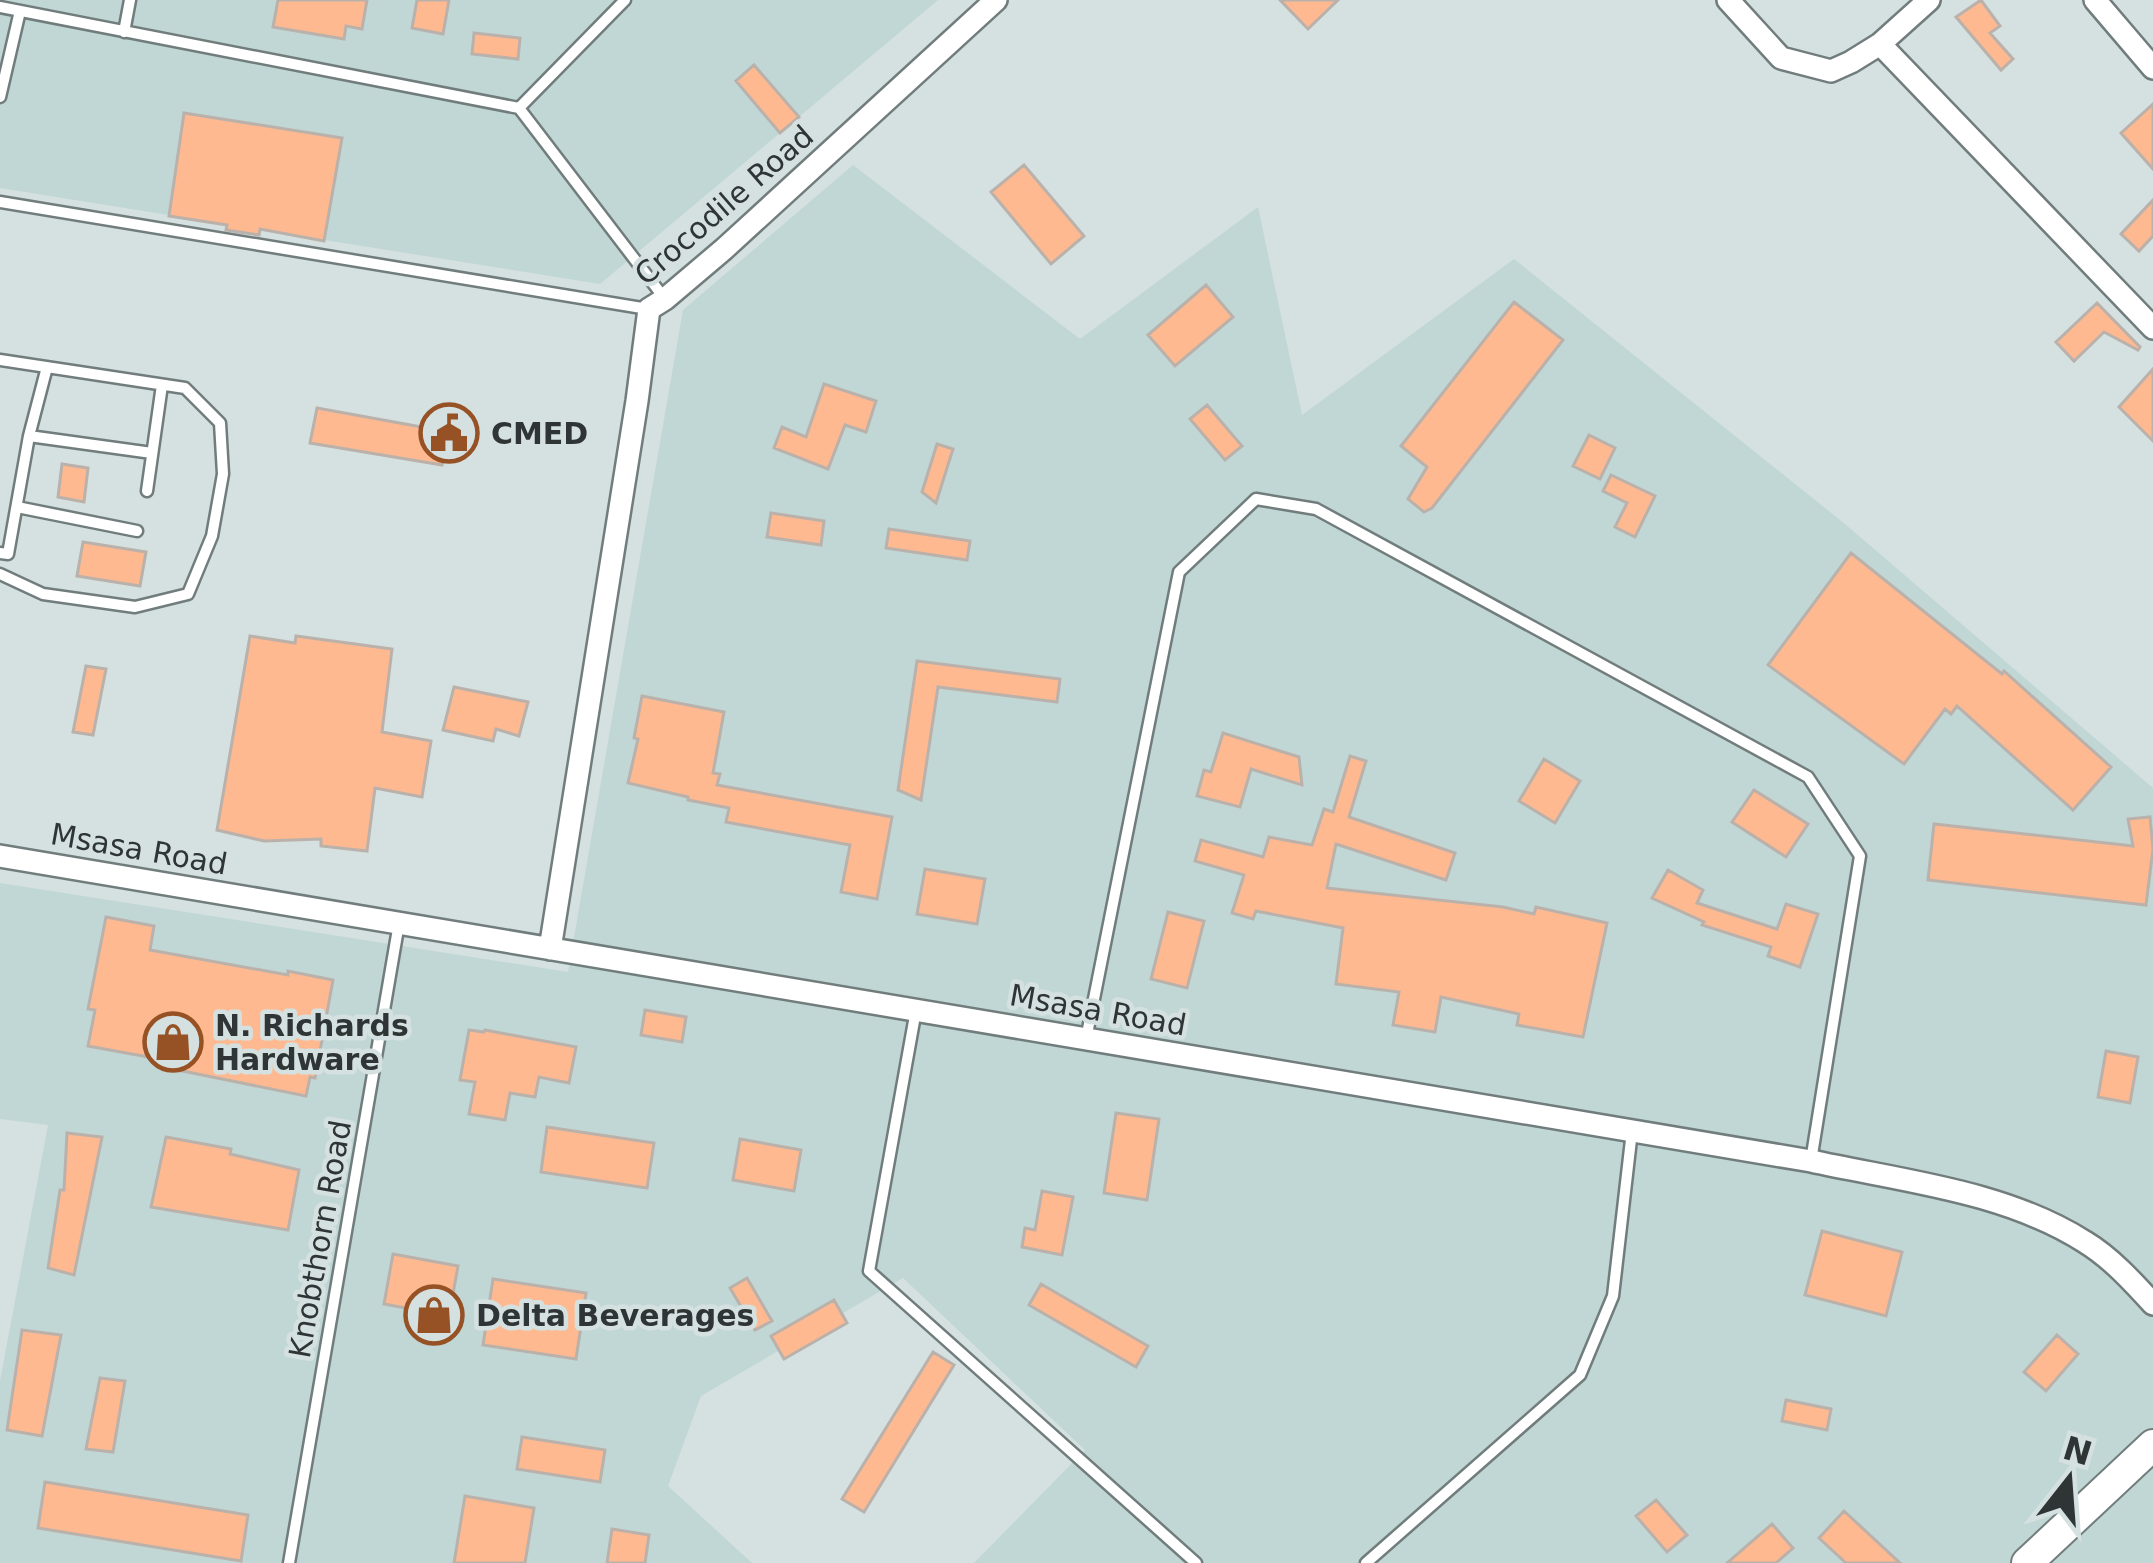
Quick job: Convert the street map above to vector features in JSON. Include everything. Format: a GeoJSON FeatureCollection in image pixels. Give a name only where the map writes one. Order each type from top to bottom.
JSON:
{"type":"FeatureCollection","features":[{"type":"Feature","properties":{"kind":"street","name":"Crocodile Road"},"geometry":{"type":"LineString","coordinates":[[550,949],[637,401],[657,304],[724,249],[996,0]]}},
{"type":"Feature","properties":{"kind":"street"},"geometry":{"type":"LineString","coordinates":[[1728,0],[1781,58],[1831,71],[1880,44],[1929,0]]}},
{"type":"Feature","properties":{"kind":"street"},"geometry":{"type":"LineString","coordinates":[[2095,0],[2145,42],[2153,68]]}},
{"type":"Feature","properties":{"kind":"street"},"geometry":{"type":"LineString","coordinates":[[1880,44],[2153,328]]}},
{"type":"Feature","properties":{"kind":"street","name":"Msasa Road"},"geometry":{"type":"LineString","coordinates":[[0,856],[1811,1161],[2004,1203],[2089,1244],[2153,1304]]}},
{"type":"Feature","properties":{"kind":"street"},"geometry":{"type":"LineString","coordinates":[[2027,1563],[2153,1445]]}},
{"type":"Feature","properties":{"kind":"lane"},"geometry":{"type":"LineString","coordinates":[[124,32],[130,0]]}},
{"type":"Feature","properties":{"kind":"lane"},"geometry":{"type":"LineString","coordinates":[[519,108],[625,0]]}},
{"type":"Feature","properties":{"kind":"lane"},"geometry":{"type":"LineString","coordinates":[[0,8],[519,108],[657,304]]}},
{"type":"Feature","properties":{"kind":"lane"},"geometry":{"type":"LineString","coordinates":[[0,97],[20,11]]}},
{"type":"Feature","properties":{"kind":"lane"},"geometry":{"type":"LineString","coordinates":[[0,202],[657,304]]}},
{"type":"Feature","properties":{"kind":"lane"},"geometry":{"type":"LineString","coordinates":[[0,360],[185,388],[220,423],[223,474],[212,536],[188,594],[135,607],[44,594],[0,574]]}},
{"type":"Feature","properties":{"kind":"lane"},"geometry":{"type":"LineString","coordinates":[[0,553],[8,554],[46,367]]}},
{"type":"Feature","properties":{"kind":"lane"},"geometry":{"type":"LineString","coordinates":[[147,491],[162,385]]}},
{"type":"Feature","properties":{"kind":"lane"},"geometry":{"type":"LineString","coordinates":[[29,436],[152,453]]}},
{"type":"Feature","properties":{"kind":"lane"},"geometry":{"type":"LineString","coordinates":[[1086,1039],[1179,572],[1256,499],[1276,502],[1316,509],[1808,777],[1860,856],[1811,1161]]}},
{"type":"Feature","properties":{"kind":"lane"},"geometry":{"type":"LineString","coordinates":[[17,507],[136,531]]}},
{"type":"Feature","properties":{"kind":"lane","name":"Knobthorn Road"},"geometry":{"type":"LineString","coordinates":[[289,1563],[398,923]]}},
{"type":"Feature","properties":{"kind":"lane"},"geometry":{"type":"LineString","coordinates":[[916,1010],[869,1271],[1196,1563]]}},
{"type":"Feature","properties":{"kind":"lane"},"geometry":{"type":"LineString","coordinates":[[1366,1563],[1580,1375],[1613,1296],[1632,1131]]}},
{"type":"Feature","properties":{"kind":"shaded area"},"geometry":{"type":"Polygon","coordinates":[[[0,0],[938,0],[600,284],[0,188],[0,0]]]}},
{"type":"Feature","properties":{"kind":"shaded area"},"geometry":{"type":"Polygon","coordinates":[[[853,165],[1080,339],[1258,207],[1302,415],[1514,259],[1845,524],[2153,788],[2153,1563],[974,1563],[1085,1450],[903,1278],[701,1396],[668,1486],[752,1563],[0,1563],[0,1381],[48,1125],[0,1119],[0,883],[568,972],[683,310],[853,165]]]}},
{"type":"Feature","properties":{"kind":"building"},"geometry":{"type":"Polygon","coordinates":[[[278,0],[367,0],[362,29],[346,26],[344,39],[273,27],[278,0]]]}},
{"type":"Feature","properties":{"kind":"building"},"geometry":{"type":"Polygon","coordinates":[[[417,0],[449,0],[443,34],[412,28],[417,0]]]}},
{"type":"Feature","properties":{"kind":"building"},"geometry":{"type":"Polygon","coordinates":[[[1280,0],[1338,0],[1308,29],[1280,0]]]}},
{"type":"Feature","properties":{"kind":"building"},"geometry":{"type":"Polygon","coordinates":[[[1981,0],[2000,26],[1990,33],[2013,59],[2001,70],[1956,17],[1981,0]]]}},
{"type":"Feature","properties":{"kind":"building"},"geometry":{"type":"Polygon","coordinates":[[[474,33],[520,38],[518,59],[472,54],[474,33]]]}},
{"type":"Feature","properties":{"kind":"building"},"geometry":{"type":"Polygon","coordinates":[[[754,65],[799,117],[780,133],[736,81],[754,65]]]}},
{"type":"Feature","properties":{"kind":"building"},"geometry":{"type":"Polygon","coordinates":[[[2153,104],[2153,169],[2121,133],[2153,104]]]}},
{"type":"Feature","properties":{"kind":"building"},"geometry":{"type":"Polygon","coordinates":[[[184,113],[342,138],[324,241],[260,229],[259,235],[226,230],[227,225],[169,216],[184,113]]]}},
{"type":"Feature","properties":{"kind":"building"},"geometry":{"type":"Polygon","coordinates":[[[1024,165],[1084,236],[1051,264],[991,192],[1024,165]]]}},
{"type":"Feature","properties":{"kind":"building"},"geometry":{"type":"Polygon","coordinates":[[[2153,200],[2153,236],[2139,251],[2121,234],[2153,200]]]}},
{"type":"Feature","properties":{"kind":"building"},"geometry":{"type":"Polygon","coordinates":[[[1206,285],[1233,317],[1175,366],[1148,335],[1206,285]]]}},
{"type":"Feature","properties":{"kind":"building"},"geometry":{"type":"Polygon","coordinates":[[[1514,302],[1563,340],[1432,508],[1424,512],[1408,499],[1427,467],[1401,446],[1514,302]]]}},
{"type":"Feature","properties":{"kind":"building"},"geometry":{"type":"Polygon","coordinates":[[[2097,303],[2140,347],[2104,332],[2074,361],[2056,342],[2097,303]]]}},
{"type":"Feature","properties":{"kind":"building"},"geometry":{"type":"Polygon","coordinates":[[[2153,369],[2153,441],[2119,407],[2153,369]]]}},
{"type":"Feature","properties":{"kind":"building"},"geometry":{"type":"Polygon","coordinates":[[[824,384],[876,401],[866,432],[845,425],[828,469],[774,448],[782,427],[806,437],[824,384]]]}},
{"type":"Feature","properties":{"kind":"building"},"geometry":{"type":"Polygon","coordinates":[[[1207,405],[1242,446],[1225,460],[1190,419],[1207,405]]]}},
{"type":"Feature","properties":{"kind":"building"},"geometry":{"type":"Polygon","coordinates":[[[317,408],[449,432],[442,465],[310,443],[317,408]]]}},
{"type":"Feature","properties":{"kind":"building"},"geometry":{"type":"Polygon","coordinates":[[[1589,435],[1615,448],[1600,479],[1573,466],[1589,435]]]}},
{"type":"Feature","properties":{"kind":"building"},"geometry":{"type":"Polygon","coordinates":[[[937,444],[953,449],[936,503],[922,492],[937,444]]]}},
{"type":"Feature","properties":{"kind":"building"},"geometry":{"type":"Polygon","coordinates":[[[62,464],[88,468],[84,502],[58,497],[62,464]]]}},
{"type":"Feature","properties":{"kind":"building"},"geometry":{"type":"Polygon","coordinates":[[[1611,475],[1655,496],[1635,537],[1615,527],[1627,503],[1603,491],[1611,475]]]}},
{"type":"Feature","properties":{"kind":"building"},"geometry":{"type":"Polygon","coordinates":[[[771,513],[824,521],[821,545],[767,537],[771,513]]]}},
{"type":"Feature","properties":{"kind":"building"},"geometry":{"type":"Polygon","coordinates":[[[889,529],[970,541],[967,560],[886,548],[889,529]]]}},
{"type":"Feature","properties":{"kind":"building"},"geometry":{"type":"Polygon","coordinates":[[[83,542],[146,552],[140,586],[77,576],[83,542]]]}},
{"type":"Feature","properties":{"kind":"building"},"geometry":{"type":"Polygon","coordinates":[[[1851,553],[2002,674],[2004,671],[2111,767],[2073,810],[1957,706],[1951,714],[1945,709],[1904,764],[1768,665],[1851,553]]]}},
{"type":"Feature","properties":{"kind":"building"},"geometry":{"type":"Polygon","coordinates":[[[250,636],[295,643],[296,636],[392,649],[382,732],[431,741],[422,797],[375,788],[367,851],[321,846],[321,839],[264,841],[217,830],[250,636]]]}},
{"type":"Feature","properties":{"kind":"building"},"geometry":{"type":"Polygon","coordinates":[[[917,661],[1060,679],[1057,702],[938,687],[921,800],[898,790],[917,661]]]}},
{"type":"Feature","properties":{"kind":"building"},"geometry":{"type":"Polygon","coordinates":[[[86,666],[106,669],[93,735],[73,732],[86,666]]]}},
{"type":"Feature","properties":{"kind":"building"},"geometry":{"type":"Polygon","coordinates":[[[454,687],[528,702],[519,736],[496,729],[493,741],[443,730],[454,687]]]}},
{"type":"Feature","properties":{"kind":"building"},"geometry":{"type":"Polygon","coordinates":[[[642,696],[724,712],[713,773],[720,774],[717,785],[892,817],[877,899],[841,892],[850,845],[726,822],[729,808],[628,783],[642,696]]]}},
{"type":"Feature","properties":{"kind":"building"},"geometry":{"type":"Polygon","coordinates":[[[1223,733],[1299,757],[1302,785],[1251,769],[1240,807],[1197,796],[1204,770],[1211,772],[1223,733]]]}},
{"type":"Feature","properties":{"kind":"building"},"geometry":{"type":"Polygon","coordinates":[[[1350,756],[1366,761],[1349,817],[1455,853],[1446,880],[1336,844],[1327,888],[1534,914],[1536,907],[1607,923],[1583,1037],[1517,1025],[1519,1014],[1441,997],[1435,1032],[1393,1025],[1399,992],[1336,984],[1343,928],[1256,911],[1253,919],[1232,913],[1244,875],[1195,861],[1201,840],[1263,857],[1269,837],[1312,845],[1324,809],[1333,812],[1350,756]]]}},
{"type":"Feature","properties":{"kind":"building"},"geometry":{"type":"Polygon","coordinates":[[[1544,759],[1580,781],[1555,823],[1519,801],[1544,759]]]}},
{"type":"Feature","properties":{"kind":"building"},"geometry":{"type":"Polygon","coordinates":[[[1754,790],[1808,824],[1786,857],[1732,822],[1754,790]]]}},
{"type":"Feature","properties":{"kind":"building"},"geometry":{"type":"Polygon","coordinates":[[[2150,817],[2153,849],[2146,905],[1928,880],[1934,824],[2133,846],[2128,819],[2150,817]]]}},
{"type":"Feature","properties":{"kind":"building"},"geometry":{"type":"Polygon","coordinates":[[[925,869],[985,879],[977,924],[917,914],[925,869]]]}},
{"type":"Feature","properties":{"kind":"building"},"geometry":{"type":"Polygon","coordinates":[[[1668,870],[1703,890],[1697,903],[1777,929],[1786,904],[1818,914],[1800,967],[1768,956],[1771,947],[1702,925],[1704,922],[1652,898],[1668,870]]]}},
{"type":"Feature","properties":{"kind":"building"},"geometry":{"type":"Polygon","coordinates":[[[1168,912],[1204,921],[1187,988],[1151,979],[1168,912]]]}},
{"type":"Feature","properties":{"kind":"building"},"geometry":{"type":"Polygon","coordinates":[[[106,917],[154,926],[150,950],[333,980],[315,1078],[310,1077],[306,1096],[158,1066],[159,1059],[88,1046],[95,1010],[88,1009],[106,917]]]}},
{"type":"Feature","properties":{"kind":"building"},"geometry":{"type":"Polygon","coordinates":[[[645,1010],[686,1017],[682,1042],[641,1035],[645,1010]]]}},
{"type":"Feature","properties":{"kind":"building"},"geometry":{"type":"Polygon","coordinates":[[[469,1030],[576,1047],[569,1083],[539,1077],[535,1097],[510,1093],[505,1120],[469,1114],[475,1082],[460,1080],[469,1030]]]}},
{"type":"Feature","properties":{"kind":"building"},"geometry":{"type":"Polygon","coordinates":[[[2106,1051],[2138,1057],[2130,1103],[2098,1097],[2106,1051]]]}},
{"type":"Feature","properties":{"kind":"building"},"geometry":{"type":"Polygon","coordinates":[[[1116,1113],[1159,1119],[1147,1200],[1104,1193],[1116,1113]]]}},
{"type":"Feature","properties":{"kind":"building"},"geometry":{"type":"Polygon","coordinates":[[[547,1127],[654,1143],[647,1188],[541,1172],[547,1127]]]}},
{"type":"Feature","properties":{"kind":"building"},"geometry":{"type":"Polygon","coordinates":[[[67,1133],[102,1137],[74,1275],[48,1268],[60,1190],[64,1190],[67,1133]]]}},
{"type":"Feature","properties":{"kind":"building"},"geometry":{"type":"Polygon","coordinates":[[[166,1137],[231,1149],[230,1154],[299,1170],[288,1230],[151,1207],[166,1137]]]}},
{"type":"Feature","properties":{"kind":"building"},"geometry":{"type":"Polygon","coordinates":[[[740,1139],[801,1150],[794,1191],[733,1180],[740,1139]]]}},
{"type":"Feature","properties":{"kind":"building"},"geometry":{"type":"Polygon","coordinates":[[[1042,1191],[1073,1197],[1062,1255],[1022,1247],[1025,1228],[1035,1230],[1042,1191]]]}},
{"type":"Feature","properties":{"kind":"building"},"geometry":{"type":"Polygon","coordinates":[[[1822,1231],[1902,1252],[1886,1316],[1805,1295],[1822,1231]]]}},
{"type":"Feature","properties":{"kind":"building"},"geometry":{"type":"Polygon","coordinates":[[[393,1254],[458,1266],[449,1316],[384,1304],[393,1254]]]}},
{"type":"Feature","properties":{"kind":"building"},"geometry":{"type":"Polygon","coordinates":[[[747,1278],[772,1321],[755,1330],[730,1288],[747,1278]]]}},
{"type":"Feature","properties":{"kind":"building"},"geometry":{"type":"Polygon","coordinates":[[[493,1279],[586,1293],[576,1359],[483,1345],[493,1279]]]}},
{"type":"Feature","properties":{"kind":"building"},"geometry":{"type":"Polygon","coordinates":[[[1041,1284],[1148,1346],[1136,1367],[1029,1305],[1041,1284]]]}},
{"type":"Feature","properties":{"kind":"building"},"geometry":{"type":"Polygon","coordinates":[[[834,1300],[847,1323],[784,1359],[771,1336],[834,1300]]]}},
{"type":"Feature","properties":{"kind":"building"},"geometry":{"type":"Polygon","coordinates":[[[22,1330],[61,1335],[42,1436],[7,1430],[22,1330]]]}},
{"type":"Feature","properties":{"kind":"building"},"geometry":{"type":"Polygon","coordinates":[[[2057,1335],[2078,1354],[2046,1391],[2024,1372],[2057,1335]]]}},
{"type":"Feature","properties":{"kind":"building"},"geometry":{"type":"Polygon","coordinates":[[[933,1352],[954,1365],[864,1512],[842,1499],[933,1352]]]}},
{"type":"Feature","properties":{"kind":"building"},"geometry":{"type":"Polygon","coordinates":[[[100,1378],[125,1381],[113,1452],[86,1449],[100,1378]]]}},
{"type":"Feature","properties":{"kind":"building"},"geometry":{"type":"Polygon","coordinates":[[[1786,1400],[1831,1409],[1827,1430],[1782,1421],[1786,1400]]]}},
{"type":"Feature","properties":{"kind":"building"},"geometry":{"type":"Polygon","coordinates":[[[522,1437],[605,1450],[600,1482],[517,1469],[522,1437]]]}},
{"type":"Feature","properties":{"kind":"building"},"geometry":{"type":"Polygon","coordinates":[[[45,1482],[248,1515],[241,1561],[38,1528],[45,1482]]]}},
{"type":"Feature","properties":{"kind":"building"},"geometry":{"type":"Polygon","coordinates":[[[465,1496],[534,1508],[525,1563],[454,1563],[465,1496]]]}},
{"type":"Feature","properties":{"kind":"building"},"geometry":{"type":"Polygon","coordinates":[[[1656,1500],[1687,1535],[1667,1552],[1636,1516],[1656,1500]]]}},
{"type":"Feature","properties":{"kind":"building"},"geometry":{"type":"Polygon","coordinates":[[[1844,1511],[1900,1563],[1846,1563],[1819,1538],[1844,1511]]]}},
{"type":"Feature","properties":{"kind":"building"},"geometry":{"type":"Polygon","coordinates":[[[1772,1524],[1793,1548],[1776,1563],[1727,1563],[1772,1524]]]}},
{"type":"Feature","properties":{"kind":"building"},"geometry":{"type":"Polygon","coordinates":[[[612,1529],[649,1535],[645,1563],[607,1563],[612,1529]]]}},
{"type":"Feature","properties":{"kind":"place","name":"CMED"},"geometry":{"type":"Point","coordinates":[449,433]}},
{"type":"Feature","properties":{"kind":"place","name":"N. Richards Hardware"},"geometry":{"type":"Point","coordinates":[173,1042]}},
{"type":"Feature","properties":{"kind":"place","name":"Delta Beverages"},"geometry":{"type":"Point","coordinates":[434,1315]}}]}
